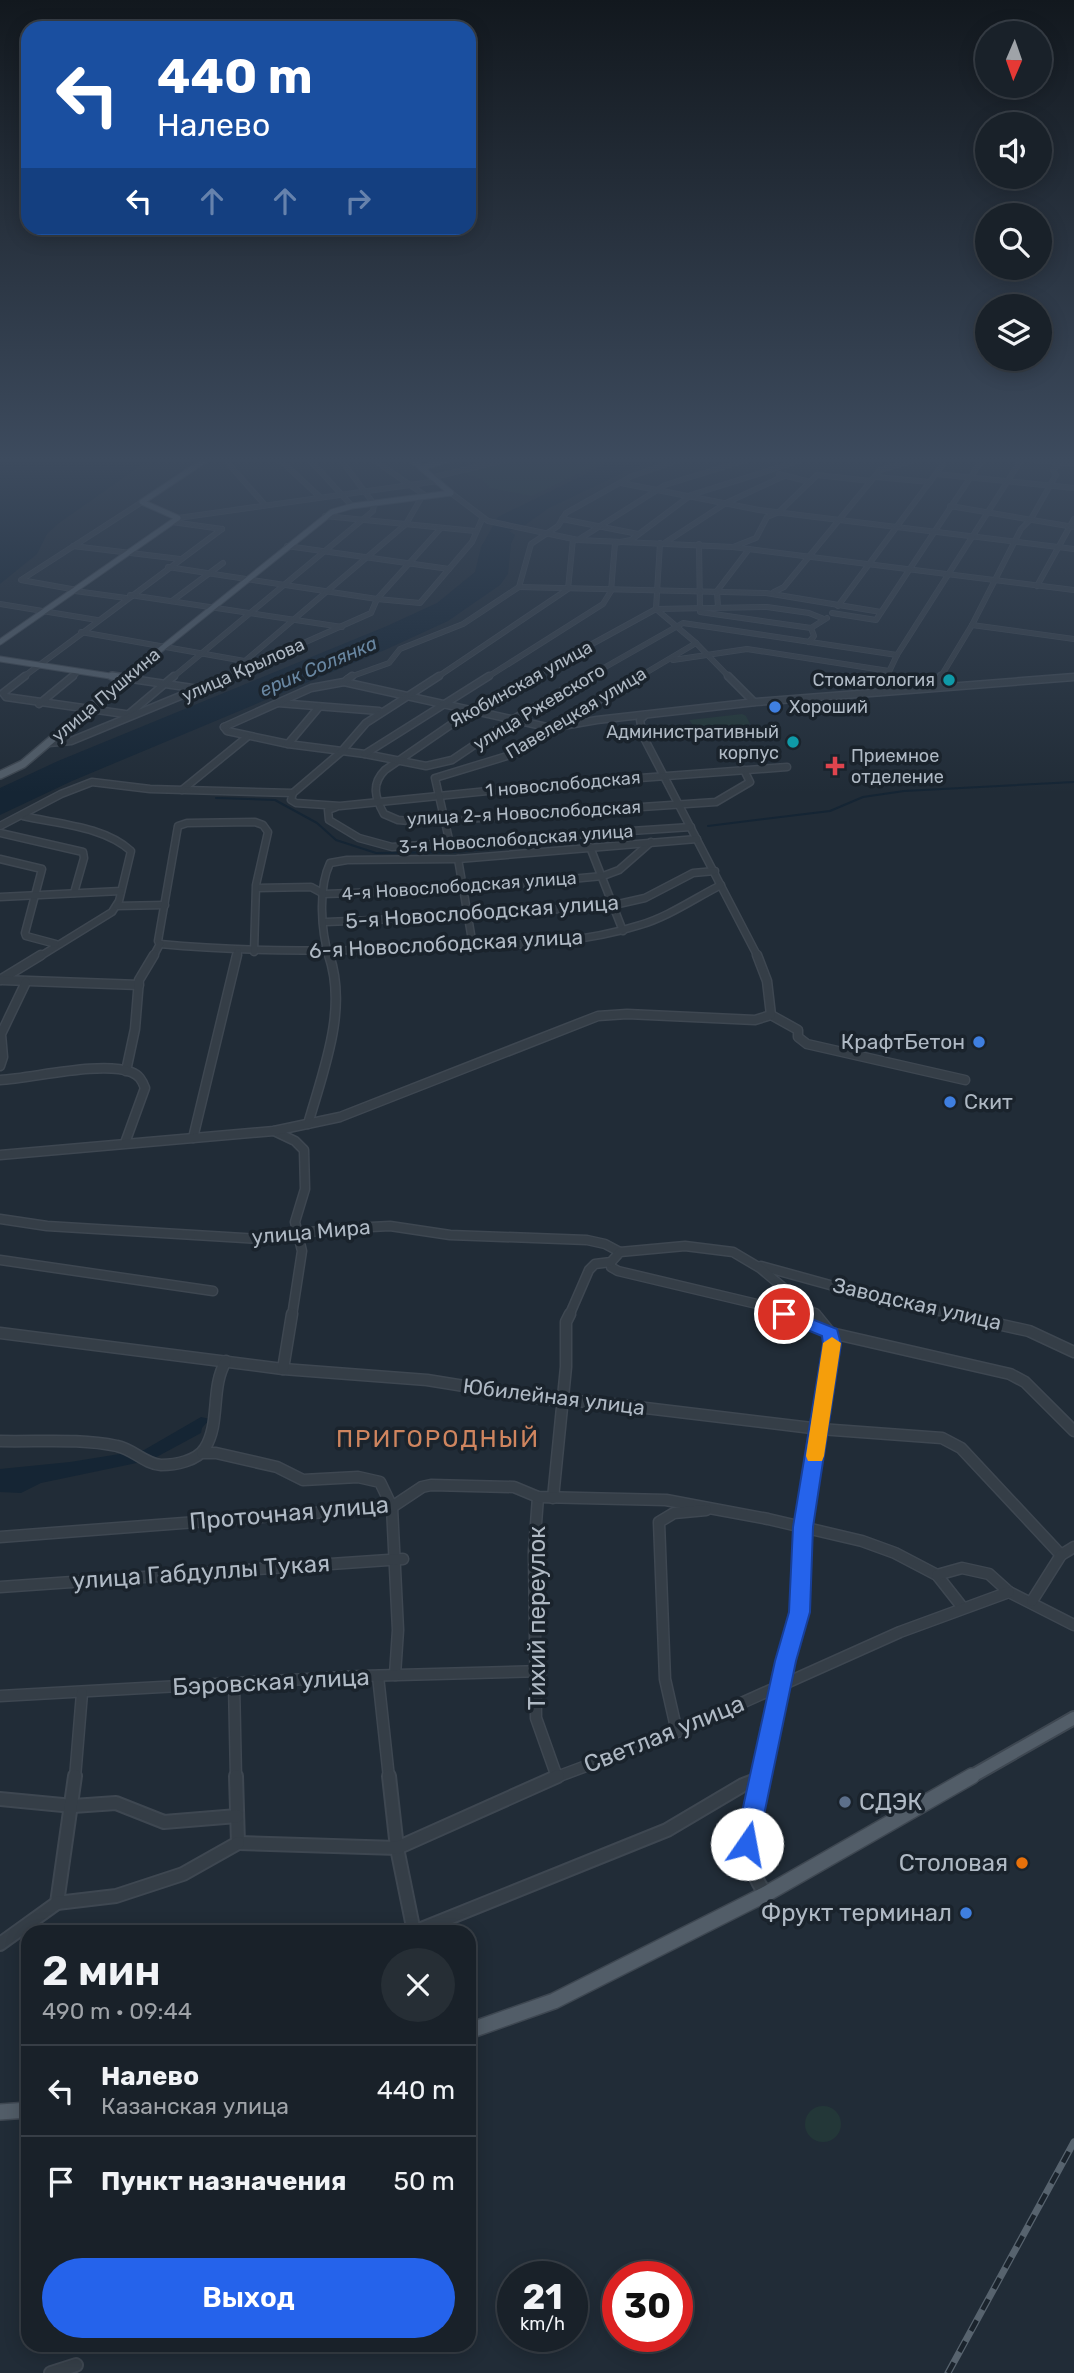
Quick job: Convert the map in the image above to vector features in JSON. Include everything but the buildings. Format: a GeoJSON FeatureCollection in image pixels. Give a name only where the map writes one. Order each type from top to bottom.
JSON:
{"type":"FeatureCollection","features":[{"type":"Feature","properties":{"kind":"main road"},"geometry":{"type":"LineString","coordinates":[[0,642],[104,571]]}},
{"type":"Feature","properties":{"kind":"main road","name":"улица Пушкина"},"geometry":{"type":"LineString","coordinates":[[0,775],[23,764],[257,571]]}},
{"type":"Feature","properties":{"kind":"main road"},"geometry":{"type":"LineString","coordinates":[[0,659],[125,678]]}},
{"type":"Feature","properties":{"kind":"main road"},"geometry":{"type":"LineString","coordinates":[[476,2029],[554,2001],[766,1894],[1074,1718]]}},
{"type":"Feature","properties":{"kind":"main road"},"geometry":{"type":"LineString","coordinates":[[0,2112],[21,2110]]}},
{"type":"Feature","properties":{"kind":"street"},"geometry":{"type":"LineString","coordinates":[[34,571],[22,578],[21,582],[172,601],[342,627]]}},
{"type":"Feature","properties":{"kind":"street"},"geometry":{"type":"LineString","coordinates":[[163,571],[39,664],[3,695],[39,704],[131,715],[303,571]]}},
{"type":"Feature","properties":{"kind":"street"},"geometry":{"type":"LineString","coordinates":[[194,571],[377,599],[420,603],[448,571]]}},
{"type":"Feature","properties":{"kind":"street"},"geometry":{"type":"LineString","coordinates":[[172,601],[212,571]]}},
{"type":"Feature","properties":{"kind":"street"},"geometry":{"type":"LineString","coordinates":[[245,661],[350,571]]}},
{"type":"Feature","properties":{"kind":"street","name":"улица Крылова"},"geometry":{"type":"LineString","coordinates":[[49,743],[71,741],[371,613],[377,599],[403,571]]}},
{"type":"Feature","properties":{"kind":"street"},"geometry":{"type":"LineString","coordinates":[[519,587],[523,571]]}},
{"type":"Feature","properties":{"kind":"street"},"geometry":{"type":"LineString","coordinates":[[0,826],[61,794],[92,782],[182,790],[293,793],[341,752],[379,711],[398,703],[568,589],[571,571]]}},
{"type":"Feature","properties":{"kind":"street"},"geometry":{"type":"LineString","coordinates":[[365,754],[603,604],[611,591],[613,571]]}},
{"type":"Feature","properties":{"kind":"street"},"geometry":{"type":"LineString","coordinates":[[656,609],[658,571]]}},
{"type":"Feature","properties":{"kind":"street"},"geometry":{"type":"LineString","coordinates":[[698,571],[698,607],[702,613],[811,628],[832,613],[865,571]]}},
{"type":"Feature","properties":{"kind":"street"},"geometry":{"type":"LineString","coordinates":[[718,607],[717,591],[732,571]]}},
{"type":"Feature","properties":{"kind":"street"},"geometry":{"type":"LineString","coordinates":[[766,593],[782,589],[796,571]]}},
{"type":"Feature","properties":{"kind":"street"},"geometry":{"type":"LineString","coordinates":[[832,613],[874,620],[907,571]]}},
{"type":"Feature","properties":{"kind":"street"},"geometry":{"type":"LineString","coordinates":[[913,571],[1074,590]]}},
{"type":"Feature","properties":{"kind":"street"},"geometry":{"type":"LineString","coordinates":[[879,692],[897,656],[953,571]]}},
{"type":"Feature","properties":{"kind":"street"},"geometry":{"type":"LineString","coordinates":[[934,687],[972,625],[998,571]]}},
{"type":"Feature","properties":{"kind":"street"},"geometry":{"type":"LineString","coordinates":[[1037,586],[1045,571]]}},
{"type":"Feature","properties":{"kind":"street"},"geometry":{"type":"LineString","coordinates":[[344,682],[346,678],[389,663],[400,649],[463,624],[519,587],[766,593],[881,611]]}},
{"type":"Feature","properties":{"kind":"street"},"geometry":{"type":"LineString","coordinates":[[0,604],[97,620]]}},
{"type":"Feature","properties":{"kind":"street"},"geometry":{"type":"LineString","coordinates":[[656,609],[761,607],[824,619]]}},
{"type":"Feature","properties":{"kind":"street"},"geometry":{"type":"LineString","coordinates":[[656,609],[696,643],[754,702]]}},
{"type":"Feature","properties":{"kind":"street","name":"Якобинская улица"},"geometry":{"type":"LineString","coordinates":[[378,802],[376,781],[396,761],[471,711],[646,612],[656,609]]}},
{"type":"Feature","properties":{"kind":"street"},"geometry":{"type":"LineString","coordinates":[[677,626],[683,623],[897,656]]}},
{"type":"Feature","properties":{"kind":"street"},"geometry":{"type":"LineString","coordinates":[[972,625],[1074,639]]}},
{"type":"Feature","properties":{"kind":"street","name":"улица Ржевского"},"geometry":{"type":"LineString","coordinates":[[278,703],[224,727],[227,731],[247,737],[288,744],[365,754],[423,766],[444,763],[510,721],[677,626]]}},
{"type":"Feature","properties":{"kind":"street"},"geometry":{"type":"LineString","coordinates":[[809,642],[814,636],[811,628]]}},
{"type":"Feature","properties":{"kind":"street"},"geometry":{"type":"LineString","coordinates":[[81,632],[259,663]]}},
{"type":"Feature","properties":{"kind":"street","name":"Павелецкая улица"},"geometry":{"type":"LineString","coordinates":[[438,794],[435,778],[517,753],[551,728],[696,643]]}},
{"type":"Feature","properties":{"kind":"street"},"geometry":{"type":"LineString","coordinates":[[673,660],[747,649],[888,671]]}},
{"type":"Feature","properties":{"kind":"street"},"geometry":{"type":"LineString","coordinates":[[39,704],[79,671]]}},
{"type":"Feature","properties":{"kind":"street"},"geometry":{"type":"LineString","coordinates":[[278,703],[311,688],[344,682],[551,728],[754,702],[1074,677]]}},
{"type":"Feature","properties":{"kind":"street"},"geometry":{"type":"LineString","coordinates":[[125,678],[198,689]]}},
{"type":"Feature","properties":{"kind":"street"},"geometry":{"type":"LineString","coordinates":[[278,703],[379,711]]}},
{"type":"Feature","properties":{"kind":"street"},"geometry":{"type":"LineString","coordinates":[[288,744],[319,707]]}},
{"type":"Feature","properties":{"kind":"street"},"geometry":{"type":"LineString","coordinates":[[645,715],[640,720],[643,736],[737,914],[763,973],[771,1003],[771,1015]]}},
{"type":"Feature","properties":{"kind":"street"},"geometry":{"type":"LineString","coordinates":[[182,790],[247,737]]}},
{"type":"Feature","properties":{"kind":"street","name":"1 новослободская"},"geometry":{"type":"LineString","coordinates":[[293,793],[291,800],[296,803],[340,806],[438,794],[787,767]]}},
{"type":"Feature","properties":{"kind":"street","name":"улица 2-я Новослободская"},"geometry":{"type":"LineString","coordinates":[[378,802],[384,814],[412,822],[680,804],[724,800],[750,782],[744,770]]}},
{"type":"Feature","properties":{"kind":"street"},"geometry":{"type":"LineString","coordinates":[[438,794],[450,844]]}},
{"type":"Feature","properties":{"kind":"street","name":"3-я Новослободская улица"},"geometry":{"type":"LineString","coordinates":[[340,806],[328,810],[329,820],[362,841],[402,847],[694,832]]}},
{"type":"Feature","properties":{"kind":"street"},"geometry":{"type":"LineString","coordinates":[[0,980],[112,912],[121,891],[131,851],[127,846],[107,836],[23,816]]}},
{"type":"Feature","properties":{"kind":"street"},"geometry":{"type":"LineString","coordinates":[[125,1071],[135,1029],[139,985],[160,944],[158,941],[178,826],[187,823],[255,822],[268,832],[257,888],[254,952]]}},
{"type":"Feature","properties":{"kind":"street","name":"3-я Новослободская улица"},"geometry":{"type":"LineString","coordinates":[[324,894],[327,867],[330,863],[347,860],[458,859],[651,842],[694,832]]}},
{"type":"Feature","properties":{"kind":"street"},"geometry":{"type":"LineString","coordinates":[[0,833],[83,852],[84,858],[74,893]]}},
{"type":"Feature","properties":{"kind":"street","name":"4-я Новослободская улица"},"geometry":{"type":"LineString","coordinates":[[257,888],[312,887],[324,894],[464,889],[603,876],[619,870],[651,842]]}},
{"type":"Feature","properties":{"kind":"street"},"geometry":{"type":"LineString","coordinates":[[590,847],[623,931]]}},
{"type":"Feature","properties":{"kind":"street"},"geometry":{"type":"LineString","coordinates":[[0,859],[42,869],[26,922],[26,936],[56,944]]}},
{"type":"Feature","properties":{"kind":"street"},"geometry":{"type":"LineString","coordinates":[[458,859],[473,946]]}},
{"type":"Feature","properties":{"kind":"street","name":"5-я Новослободская улица"},"geometry":{"type":"LineString","coordinates":[[326,922],[468,916],[614,905],[645,898],[694,873],[715,871]]}},
{"type":"Feature","properties":{"kind":"street","name":"6-я Новослободская улица"},"geometry":{"type":"LineString","coordinates":[[160,944],[254,952],[329,952],[586,938],[623,931],[661,918],[721,885]]}},
{"type":"Feature","properties":{"kind":"street"},"geometry":{"type":"LineString","coordinates":[[0,897],[121,891]]}},
{"type":"Feature","properties":{"kind":"street"},"geometry":{"type":"LineString","coordinates":[[308,1124],[334,1026],[336,981],[327,947],[324,894]]}},
{"type":"Feature","properties":{"kind":"street"},"geometry":{"type":"LineString","coordinates":[[116,906],[165,905]]}},
{"type":"Feature","properties":{"kind":"street"},"geometry":{"type":"LineString","coordinates":[[193,1138],[238,951]]}},
{"type":"Feature","properties":{"kind":"street"},"geometry":{"type":"LineString","coordinates":[[0,980],[139,985]]}},
{"type":"Feature","properties":{"kind":"street"},"geometry":{"type":"LineString","coordinates":[[0,1066],[3,1057],[1,1034],[26,982]]}},
{"type":"Feature","properties":{"kind":"street"},"geometry":{"type":"LineString","coordinates":[[0,1155],[274,1131],[340,1117],[598,1016],[627,1014],[755,1020],[771,1015],[798,1030],[798,1037],[807,1044],[965,1080]]}},
{"type":"Feature","properties":{"kind":"street"},"geometry":{"type":"LineString","coordinates":[[0,1080],[125,1071],[138,1076],[145,1088],[125,1143]]}},
{"type":"Feature","properties":{"kind":"street"},"geometry":{"type":"LineString","coordinates":[[274,1131],[295,1141],[304,1150],[305,1189],[295,1222],[302,1251],[283,1369]]}},
{"type":"Feature","properties":{"kind":"street","name":"улица Мира"},"geometry":{"type":"LineString","coordinates":[[0,1219],[47,1226],[259,1239],[334,1229],[390,1226],[450,1234],[587,1240],[620,1252]]}},
{"type":"Feature","properties":{"kind":"street"},"geometry":{"type":"LineString","coordinates":[[553,1498],[565,1367],[566,1322],[589,1270],[595,1264],[611,1262],[620,1252],[658,1247],[715,1249],[738,1254],[757,1265],[810,1309],[831,1333],[832,1344],[820,1429],[803,1527],[800,1612],[780,1686],[747,1844],[757,1883],[766,1894]]}},
{"type":"Feature","properties":{"kind":"street"},"geometry":{"type":"LineString","coordinates":[[0,1260],[213,1291]]}},
{"type":"Feature","properties":{"kind":"street"},"geometry":{"type":"LineString","coordinates":[[611,1262],[611,1268],[618,1271],[761,1305],[831,1333],[1018,1377],[1074,1431]]}},
{"type":"Feature","properties":{"kind":"street","name":"Заводская улица"},"geometry":{"type":"LineString","coordinates":[[757,1265],[859,1293],[1029,1331],[1074,1352]]}},
{"type":"Feature","properties":{"kind":"street","name":"Юбилейная улица"},"geometry":{"type":"LineString","coordinates":[[0,1333],[283,1369],[427,1380],[561,1401],[820,1429],[942,1438],[961,1448],[1061,1555]]}},
{"type":"Feature","properties":{"kind":"street"},"geometry":{"type":"LineString","coordinates":[[202,1453],[214,1423],[214,1384],[226,1361]]}},
{"type":"Feature","properties":{"kind":"street"},"geometry":{"type":"LineString","coordinates":[[0,1441],[105,1445],[130,1449],[155,1464],[186,1460],[202,1453],[216,1453],[277,1467],[303,1480],[373,1479],[385,1487],[392,1507],[398,1559],[395,1675]]}},
{"type":"Feature","properties":{"kind":"street","name":"Проточная улица"},"geometry":{"type":"LineString","coordinates":[[0,1537],[392,1507],[422,1487],[431,1486],[514,1487],[538,1497],[666,1500],[862,1541],[895,1553],[937,1574],[963,1608]]}},
{"type":"Feature","properties":{"kind":"street","name":"Тихий переулок"},"geometry":{"type":"LineString","coordinates":[[538,1497],[534,1551],[538,1671],[536,1718],[557,1777]]}},
{"type":"Feature","properties":{"kind":"street"},"geometry":{"type":"LineString","coordinates":[[677,1732],[665,1679],[659,1522],[662,1518],[675,1514],[716,1509]]}},
{"type":"Feature","properties":{"kind":"street"},"geometry":{"type":"LineString","coordinates":[[1032,1601],[1061,1555],[1074,1547]]}},
{"type":"Feature","properties":{"kind":"street","name":"улица Габдуллы Тукая"},"geometry":{"type":"LineString","coordinates":[[0,1587],[398,1559]]}},
{"type":"Feature","properties":{"kind":"street"},"geometry":{"type":"LineString","coordinates":[[937,1574],[962,1568],[977,1570],[1002,1582],[1009,1592],[1032,1601],[1074,1625]]}},
{"type":"Feature","properties":{"kind":"street","name":"Светлая улица"},"geometry":{"type":"LineString","coordinates":[[397,1848],[557,1777],[677,1732],[900,1632],[1009,1592]]}},
{"type":"Feature","properties":{"kind":"street","name":"Бэровская улица"},"geometry":{"type":"LineString","coordinates":[[0,1696],[395,1675],[538,1671]]}},
{"type":"Feature","properties":{"kind":"street"},"geometry":{"type":"LineString","coordinates":[[378,1676],[397,1848],[413,1925]]}},
{"type":"Feature","properties":{"kind":"street"},"geometry":{"type":"LineString","coordinates":[[234,1683],[238,1843]]}},
{"type":"Feature","properties":{"kind":"street"},"geometry":{"type":"LineString","coordinates":[[57,1903],[73,1806],[82,1693]]}},
{"type":"Feature","properties":{"kind":"street"},"geometry":{"type":"LineString","coordinates":[[431,1925],[667,1830],[761,1778]]}},
{"type":"Feature","properties":{"kind":"street"},"geometry":{"type":"LineString","coordinates":[[0,1799],[73,1806],[116,1802],[164,1822],[237,1816]]}},
{"type":"Feature","properties":{"kind":"street"},"geometry":{"type":"LineString","coordinates":[[26,1925],[57,1903],[116,1896],[183,1874],[238,1843],[397,1848]]}},
{"type":"Feature","properties":{"kind":"street"},"geometry":{"type":"LineString","coordinates":[[0,1944],[21,1929]]}},
{"type":"Feature","properties":{"kind":"street"},"geometry":{"type":"LineString","coordinates":[[51,2373],[76,2365]]}},
{"type":"Feature","properties":{"kind":"green space"},"geometry":{"type":"Polygon","coordinates":[[[742,714],[750,724],[729,727],[694,726],[689,720],[742,714]]]}},
{"type":"Feature","properties":{"kind":"green space"},"geometry":{"type":"Polygon","coordinates":[[[823,2106],[836,2111],[841,2124],[836,2137],[823,2142],[810,2137],[805,2124],[810,2111],[823,2106]]]}},
{"type":"Feature","properties":{"kind":"water"},"geometry":{"type":"Polygon","coordinates":[[[0,571],[16,571],[0,584],[0,571]]]}},
{"type":"Feature","properties":{"kind":"water","name":"ерик Солянка"},"geometry":{"type":"Polygon","coordinates":[[[508,571],[500,585],[448,621],[72,781],[0,815],[0,788],[58,761],[387,626],[437,603],[475,572],[508,571]]]}},
{"type":"Feature","properties":{"kind":"water"},"geometry":{"type":"Polygon","coordinates":[[[201,1417],[210,1419],[201,1433],[151,1460],[41,1483],[21,1493],[0,1492],[0,1469],[70,1462],[144,1450],[201,1417]]]}},
{"type":"Feature","properties":{"kind":"waterway"},"geometry":{"type":"LineString","coordinates":[[708,826],[830,811],[863,797],[904,791],[1074,782]]}},
{"type":"Feature","properties":{"kind":"waterway"},"geometry":{"type":"LineString","coordinates":[[216,798],[275,800],[317,823],[336,840],[376,853],[454,852],[672,831]]}},
{"type":"Feature","properties":{"kind":"railway"},"geometry":{"type":"LineString","coordinates":[[948,2373],[1074,2142]]}},
{"type":"Feature","properties":{"kind":"slow traffic"},"geometry":{"type":"LineString","coordinates":[[815,1456],[832,1343]]}},
{"type":"Feature","properties":{"kind":"place","name":"Стоматология"},"geometry":{"type":"Point","coordinates":[949,680]}},
{"type":"Feature","properties":{"kind":"place","name":"Хороший"},"geometry":{"type":"Point","coordinates":[775,707]}},
{"type":"Feature","properties":{"kind":"place","name":"Административный корпус"},"geometry":{"type":"Point","coordinates":[793,742]}},
{"type":"Feature","properties":{"kind":"place","name":"Приемное отделение"},"geometry":{"type":"Point","coordinates":[835,766]}},
{"type":"Feature","properties":{"kind":"place","name":"КрафтБетон"},"geometry":{"type":"Point","coordinates":[979,1042]}},
{"type":"Feature","properties":{"kind":"place","name":"Скит"},"geometry":{"type":"Point","coordinates":[950,1102]}},
{"type":"Feature","properties":{"kind":"place","name":"СДЭК"},"geometry":{"type":"Point","coordinates":[845,1802]}},
{"type":"Feature","properties":{"kind":"place","name":"Столовая"},"geometry":{"type":"Point","coordinates":[1022,1863]}},
{"type":"Feature","properties":{"kind":"place","name":"Фрукт терминал"},"geometry":{"type":"Point","coordinates":[966,1913]}},
{"type":"Feature","properties":{"kind":"district","name":"ПРИГОРОДНЫЙ"},"geometry":{"type":"Point","coordinates":[438,1439]}},
{"type":"Feature","properties":{"kind":"route"},"geometry":{"type":"LineString","coordinates":[[747,1844],[786,1661],[800,1612],[803,1527],[832,1344],[831,1333],[784,1314]]}}]}
